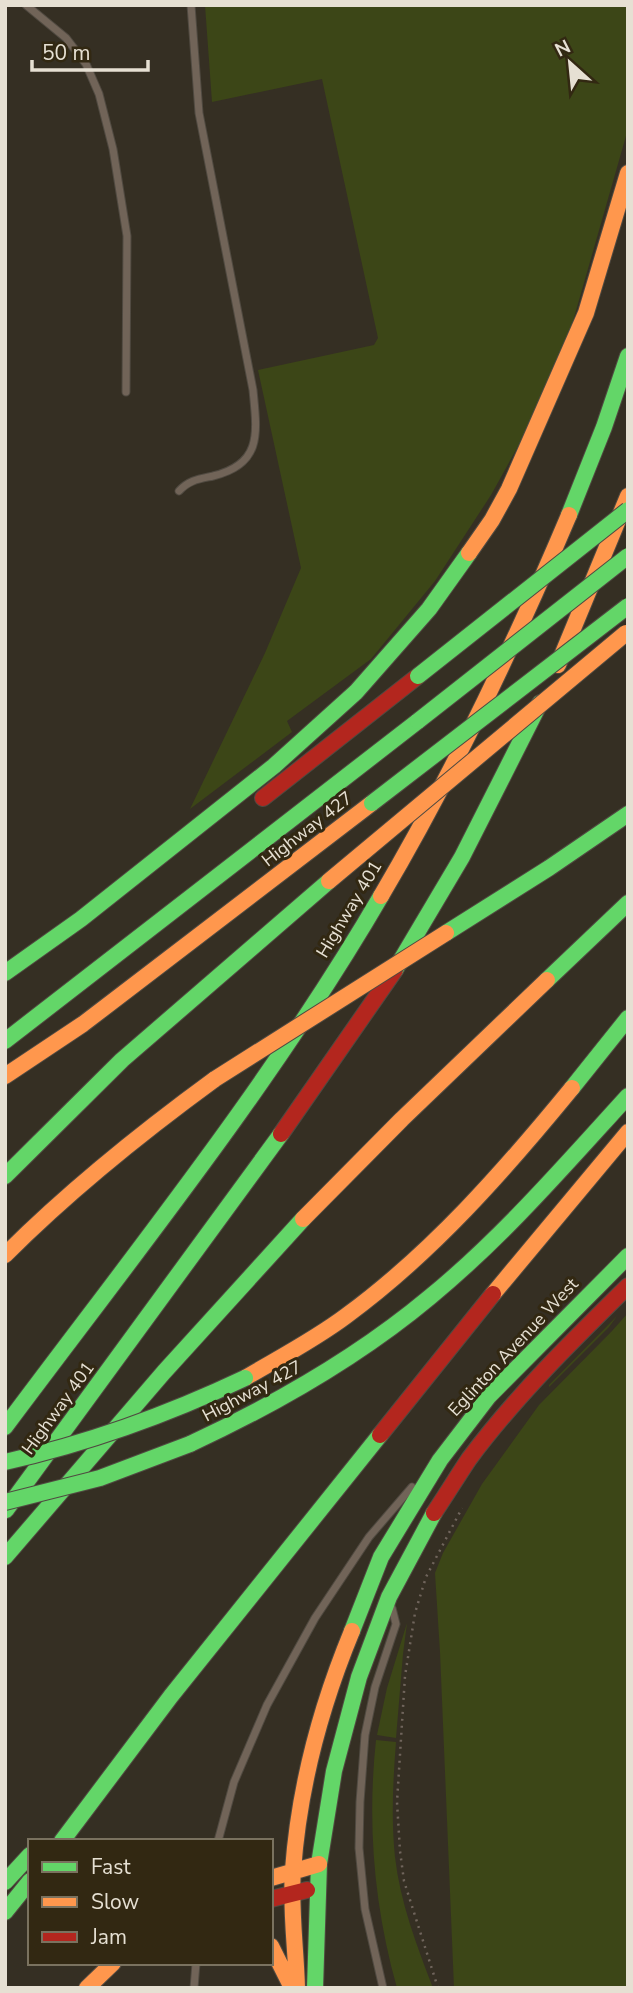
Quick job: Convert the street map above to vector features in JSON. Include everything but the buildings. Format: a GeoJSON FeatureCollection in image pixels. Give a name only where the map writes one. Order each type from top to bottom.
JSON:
{"type":"FeatureCollection","features":[{"type":"Feature","properties":{"kind":"main road"},"geometry":{"type":"LineString","coordinates":[[5,973],[81,919],[274,766],[356,692],[429,609],[498,510],[552,394],[586,313],[628,173]]}},
{"type":"Feature","properties":{"kind":"main road","name":"Highway 401"},"geometry":{"type":"LineString","coordinates":[[5,1427],[274,1060],[352,943],[408,849],[484,704],[547,570],[628,356]]}},
{"type":"Feature","properties":{"kind":"main road","name":"Highway 401"},"geometry":{"type":"LineString","coordinates":[[5,1512],[321,1079],[410,946],[525,736],[565,649],[628,496]]}},
{"type":"Feature","properties":{"kind":"main road"},"geometry":{"type":"LineString","coordinates":[[246,811],[628,510]]}},
{"type":"Feature","properties":{"kind":"main road"},"geometry":{"type":"LineString","coordinates":[[5,1041],[628,556]]}},
{"type":"Feature","properties":{"kind":"main road","name":"Highway 427"},"geometry":{"type":"LineString","coordinates":[[5,1076],[83,1024],[628,606]]}},
{"type":"Feature","properties":{"kind":"main road"},"geometry":{"type":"LineString","coordinates":[[5,1176],[136,1047],[627,632]]}},
{"type":"Feature","properties":{"kind":"main road"},"geometry":{"type":"LineString","coordinates":[[5,1255],[70,1192],[124,1145],[215,1079],[548,868],[628,814]]}},
{"type":"Feature","properties":{"kind":"main road"},"geometry":{"type":"LineString","coordinates":[[63,952],[128,902]]}},
{"type":"Feature","properties":{"kind":"main road"},"geometry":{"type":"LineString","coordinates":[[5,1557],[192,1340],[279,1244],[628,903]]}},
{"type":"Feature","properties":{"kind":"main road"},"geometry":{"type":"LineString","coordinates":[[5,1462],[84,1443],[147,1422],[245,1378],[299,1347],[356,1309],[414,1261],[466,1211],[513,1160],[628,1018]]}},
{"type":"Feature","properties":{"kind":"main road","name":"Highway 427"},"geometry":{"type":"LineString","coordinates":[[5,1502],[100,1478],[190,1444],[270,1406],[359,1351],[402,1321],[489,1242],[628,1096]]}},
{"type":"Feature","properties":{"kind":"main road"},"geometry":{"type":"LineString","coordinates":[[56,1837],[536,1240],[628,1132]]}},
{"type":"Feature","properties":{"kind":"main road","name":"Eglinton Avenue West"},"geometry":{"type":"LineString","coordinates":[[294,1988],[293,1871],[308,1768],[336,1670],[381,1557],[440,1460],[489,1396],[628,1256]]}},
{"type":"Feature","properties":{"kind":"main road"},"geometry":{"type":"LineString","coordinates":[[316,1988],[314,1978],[318,1864],[334,1771],[359,1677],[389,1597],[424,1529],[470,1460],[513,1405],[557,1356],[628,1286]]}},
{"type":"Feature","properties":{"kind":"main road"},"geometry":{"type":"LineString","coordinates":[[5,1882],[28,1857]]}},
{"type":"Feature","properties":{"kind":"main road"},"geometry":{"type":"LineString","coordinates":[[273,1877],[318,1864]]}},
{"type":"Feature","properties":{"kind":"main road"},"geometry":{"type":"LineString","coordinates":[[5,1912],[28,1883]]}},
{"type":"Feature","properties":{"kind":"main road"},"geometry":{"type":"LineString","coordinates":[[273,1898],[318,1888]]}},
{"type":"Feature","properties":{"kind":"main road"},"geometry":{"type":"LineString","coordinates":[[273,1950],[294,1988]]}},
{"type":"Feature","properties":{"kind":"main road"},"geometry":{"type":"LineString","coordinates":[[87,1988],[111,1965]]}},
{"type":"Feature","properties":{"kind":"lane"},"geometry":{"type":"LineString","coordinates":[[26,5],[66,38],[86,64],[99,94],[111,138],[127,236],[127,392]]}},
{"type":"Feature","properties":{"kind":"lane"},"geometry":{"type":"LineString","coordinates":[[179,491],[188,482],[222,474],[240,465],[251,452],[257,429],[253,390],[199,113],[191,5]]}},
{"type":"Feature","properties":{"kind":"lane"},"geometry":{"type":"LineString","coordinates":[[220,1839],[234,1782],[267,1706],[315,1618],[369,1537],[398,1501],[440,1460]]}},
{"type":"Feature","properties":{"kind":"lane"},"geometry":{"type":"LineString","coordinates":[[383,1988],[365,1909],[359,1848],[365,1735],[375,1687],[396,1623],[389,1597]]}},
{"type":"Feature","properties":{"kind":"lane"},"geometry":{"type":"LineString","coordinates":[[194,1988],[196,1965]]}},
{"type":"Feature","properties":{"kind":"path"},"geometry":{"type":"LineString","coordinates":[[438,1988],[411,1907],[400,1851],[397,1802],[400,1741],[408,1654],[415,1613],[426,1577],[464,1504]]}},
{"type":"Feature","properties":{"kind":"green space"},"geometry":{"type":"Polygon","coordinates":[[[205,5],[628,5],[628,129],[569,335],[532,421],[491,495],[435,581],[371,659],[287,721],[292,732],[190,809],[265,653],[301,568],[258,370],[374,345],[378,338],[322,79],[212,102],[205,5]]]}},
{"type":"Feature","properties":{"kind":"green space"},"geometry":{"type":"Polygon","coordinates":[[[628,1313],[628,1988],[454,1988],[435,1573],[443,1553],[482,1484],[539,1405],[628,1313]]]}},
{"type":"Feature","properties":{"kind":"green space"},"geometry":{"type":"Polygon","coordinates":[[[617,1316],[609,1327],[549,1387],[549,1385],[617,1316]]]}},
{"type":"Feature","properties":{"kind":"green space"},"geometry":{"type":"Polygon","coordinates":[[[407,1623],[396,1738],[377,1735],[387,1688],[407,1623]]]}},
{"type":"Feature","properties":{"kind":"green space"},"geometry":{"type":"Polygon","coordinates":[[[376,1740],[396,1742],[393,1814],[397,1874],[410,1924],[433,1988],[397,1988],[389,1957],[374,1865],[372,1803],[376,1740]]]}},
{"type":"Feature","properties":{"kind":"traffic: fast"},"geometry":{"type":"LineString","coordinates":[[569,515],[604,427],[628,356]]}},
{"type":"Feature","properties":{"kind":"traffic: fast"},"geometry":{"type":"LineString","coordinates":[[418,676],[628,510]]}},
{"type":"Feature","properties":{"kind":"traffic: fast"},"geometry":{"type":"LineString","coordinates":[[5,973],[81,919],[274,766],[356,692],[429,609],[469,553]]}},
{"type":"Feature","properties":{"kind":"traffic: fast"},"geometry":{"type":"LineString","coordinates":[[418,721],[628,556]]}},
{"type":"Feature","properties":{"kind":"traffic: fast"},"geometry":{"type":"LineString","coordinates":[[372,803],[628,606]]}},
{"type":"Feature","properties":{"kind":"traffic: fast"},"geometry":{"type":"LineString","coordinates":[[395,970],[462,857],[540,703]]}},
{"type":"Feature","properties":{"kind":"traffic: fast"},"geometry":{"type":"LineString","coordinates":[[5,1041],[418,721]]}},
{"type":"Feature","properties":{"kind":"traffic: fast"},"geometry":{"type":"LineString","coordinates":[[446,933],[628,814]]}},
{"type":"Feature","properties":{"kind":"traffic: fast"},"geometry":{"type":"LineString","coordinates":[[5,1176],[122,1060],[329,881]]}},
{"type":"Feature","properties":{"kind":"traffic: fast"},"geometry":{"type":"LineString","coordinates":[[5,1427],[248,1101],[339,965],[381,896]]}},
{"type":"Feature","properties":{"kind":"traffic: fast"},"geometry":{"type":"LineString","coordinates":[[547,980],[628,903]]}},
{"type":"Feature","properties":{"kind":"traffic: fast"},"geometry":{"type":"LineString","coordinates":[[572,1088],[628,1018]]}},
{"type":"Feature","properties":{"kind":"traffic: fast"},"geometry":{"type":"LineString","coordinates":[[190,1444],[254,1413],[345,1360],[430,1297],[508,1225],[628,1096]]}},
{"type":"Feature","properties":{"kind":"traffic: fast"},"geometry":{"type":"LineString","coordinates":[[6,1510],[281,1134]]}},
{"type":"Feature","properties":{"kind":"traffic: fast"},"geometry":{"type":"LineString","coordinates":[[5,1557],[164,1372],[303,1219]]}},
{"type":"Feature","properties":{"kind":"traffic: fast"},"geometry":{"type":"LineString","coordinates":[[352,1631],[381,1557],[440,1460],[489,1396],[628,1256]]}},
{"type":"Feature","properties":{"kind":"traffic: fast"},"geometry":{"type":"LineString","coordinates":[[5,1462],[127,1427],[245,1378]]}},
{"type":"Feature","properties":{"kind":"traffic: fast"},"geometry":{"type":"LineString","coordinates":[[64,1839],[171,1696],[380,1435]]}},
{"type":"Feature","properties":{"kind":"traffic: fast"},"geometry":{"type":"LineString","coordinates":[[5,1502],[100,1478],[190,1444]]}},
{"type":"Feature","properties":{"kind":"traffic: fast"},"geometry":{"type":"LineString","coordinates":[[315,1988],[319,1864],[334,1771],[359,1677],[389,1597],[434,1513]]}},
{"type":"Feature","properties":{"kind":"traffic: fast"},"geometry":{"type":"LineString","coordinates":[[5,1882],[28,1857]]}},
{"type":"Feature","properties":{"kind":"traffic: fast"},"geometry":{"type":"LineString","coordinates":[[5,1912],[28,1883]]}},
{"type":"Feature","properties":{"kind":"traffic: slow"},"geometry":{"type":"LineString","coordinates":[[469,553],[509,489],[586,313],[628,173]]}},
{"type":"Feature","properties":{"kind":"traffic: slow"},"geometry":{"type":"LineString","coordinates":[[558,665],[628,496]]}},
{"type":"Feature","properties":{"kind":"traffic: slow"},"geometry":{"type":"LineString","coordinates":[[381,896],[433,803],[481,708],[569,515]]}},
{"type":"Feature","properties":{"kind":"traffic: slow"},"geometry":{"type":"LineString","coordinates":[[329,881],[626,633]]}},
{"type":"Feature","properties":{"kind":"traffic: slow"},"geometry":{"type":"LineString","coordinates":[[5,1076],[83,1024],[372,803]]}},
{"type":"Feature","properties":{"kind":"traffic: slow"},"geometry":{"type":"LineString","coordinates":[[215,1079],[446,933]]}},
{"type":"Feature","properties":{"kind":"traffic: slow"},"geometry":{"type":"LineString","coordinates":[[303,1219],[402,1119],[547,980]]}},
{"type":"Feature","properties":{"kind":"traffic: slow"},"geometry":{"type":"LineString","coordinates":[[5,1255],[107,1163],[215,1079]]}},
{"type":"Feature","properties":{"kind":"traffic: slow"},"geometry":{"type":"LineString","coordinates":[[245,1378],[334,1325],[378,1292],[466,1210],[572,1088]]}},
{"type":"Feature","properties":{"kind":"traffic: slow"},"geometry":{"type":"LineString","coordinates":[[493,1294],[628,1132]]}},
{"type":"Feature","properties":{"kind":"traffic: slow"},"geometry":{"type":"LineString","coordinates":[[297,1988],[292,1884],[300,1809],[321,1718],[352,1631]]}},
{"type":"Feature","properties":{"kind":"traffic: slow"},"geometry":{"type":"LineString","coordinates":[[273,1877],[319,1864]]}},
{"type":"Feature","properties":{"kind":"traffic: slow"},"geometry":{"type":"LineString","coordinates":[[273,1950],[292,1988]]}},
{"type":"Feature","properties":{"kind":"traffic: slow"},"geometry":{"type":"LineString","coordinates":[[87,1988],[111,1965]]}},
{"type":"Feature","properties":{"kind":"traffic: jam"},"geometry":{"type":"LineString","coordinates":[[263,798],[418,676]]}},
{"type":"Feature","properties":{"kind":"traffic: jam"},"geometry":{"type":"LineString","coordinates":[[281,1134],[395,970]]}},
{"type":"Feature","properties":{"kind":"traffic: jam"},"geometry":{"type":"LineString","coordinates":[[434,1513],[469,1459],[506,1413],[565,1348],[628,1286]]}},
{"type":"Feature","properties":{"kind":"traffic: jam"},"geometry":{"type":"LineString","coordinates":[[380,1435],[493,1294]]}},
{"type":"Feature","properties":{"kind":"traffic: jam"},"geometry":{"type":"LineString","coordinates":[[273,1898],[307,1890]]}}]}
